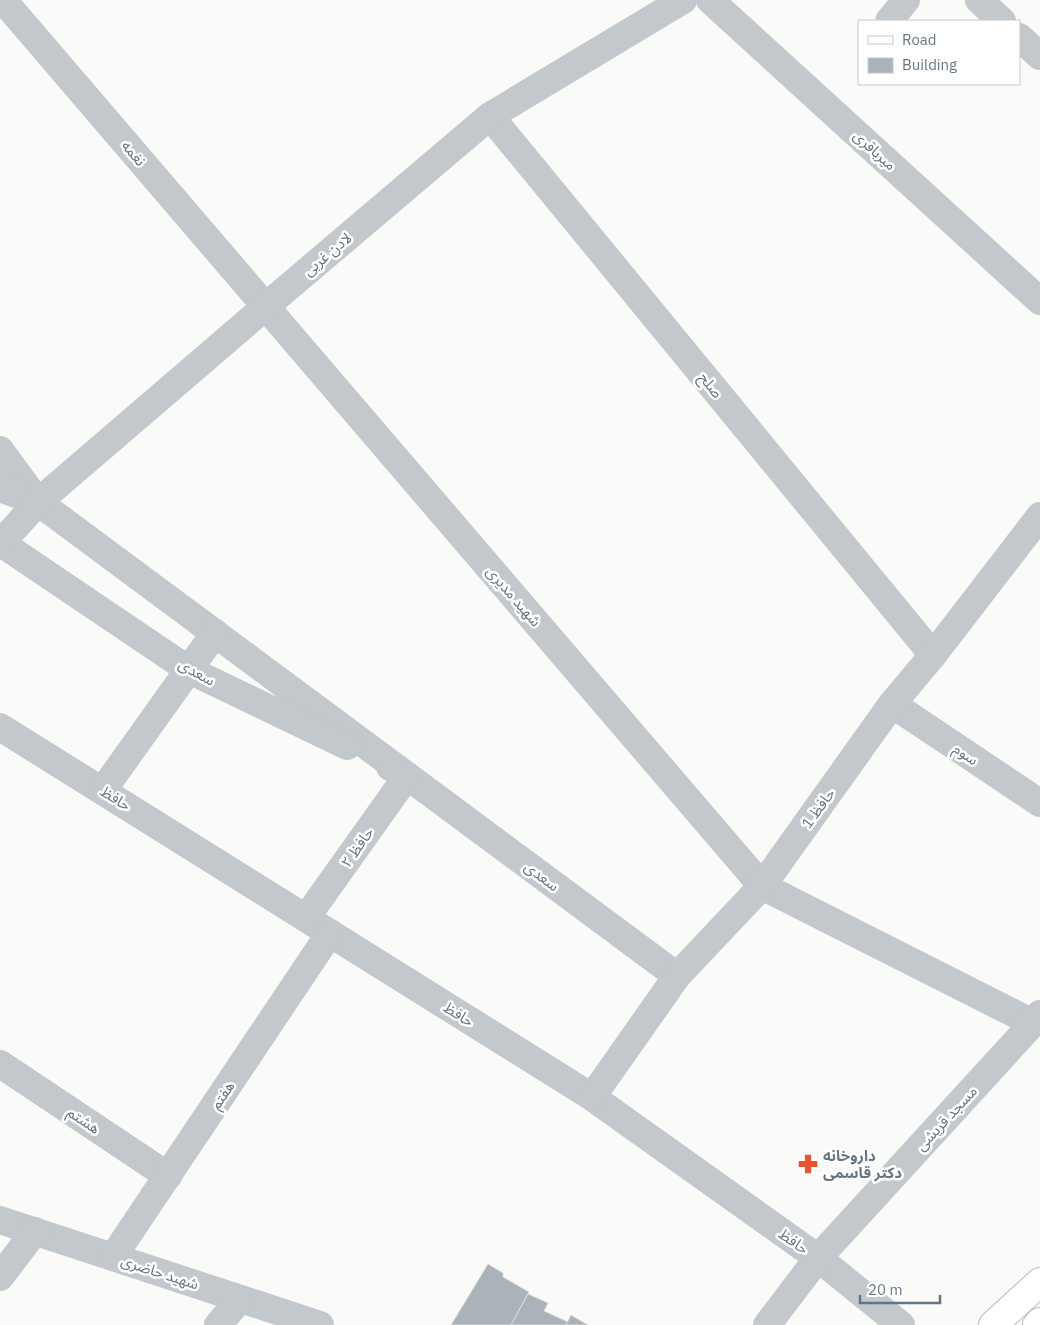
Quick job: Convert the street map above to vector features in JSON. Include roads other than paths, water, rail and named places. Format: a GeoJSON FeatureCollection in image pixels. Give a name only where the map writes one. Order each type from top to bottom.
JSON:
{"type":"FeatureCollection","features":[{"type":"Feature","properties":{"kind":"main road"},"geometry":{"type":"LineString","coordinates":[[993,1325],[1040,1282]]}},
{"type":"Feature","properties":{"kind":"main road"},"geometry":{"type":"LineString","coordinates":[[1036,1325],[1040,1322]]}},
{"type":"Feature","properties":{"kind":"street","name":"نغمه"},"geometry":{"type":"LineString","coordinates":[[3,0],[265,306]]}},
{"type":"Feature","properties":{"kind":"street","name":"میرباقری"},"geometry":{"type":"LineString","coordinates":[[710,0],[1040,301]]}},
{"type":"Feature","properties":{"kind":"street"},"geometry":{"type":"LineString","coordinates":[[890,20],[906,0]]}},
{"type":"Feature","properties":{"kind":"street"},"geometry":{"type":"LineString","coordinates":[[979,0],[1001,20]]}},
{"type":"Feature","properties":{"kind":"street","name":"لادن غربی"},"geometry":{"type":"LineString","coordinates":[[0,543],[38,502],[265,306],[490,116],[670,3]]}},
{"type":"Feature","properties":{"kind":"street"},"geometry":{"type":"LineString","coordinates":[[1020,37],[1040,56]]}},
{"type":"Feature","properties":{"kind":"street","name":"صلح"},"geometry":{"type":"LineString","coordinates":[[490,116],[933,654]]}},
{"type":"Feature","properties":{"kind":"street","name":"شهید مدیری"},"geometry":{"type":"LineString","coordinates":[[265,306],[762,886]]}},
{"type":"Feature","properties":{"kind":"street"},"geometry":{"type":"LineString","coordinates":[[0,450],[38,502]]}},
{"type":"Feature","properties":{"kind":"street"},"geometry":{"type":"LineString","coordinates":[[0,488],[38,502]]}},
{"type":"Feature","properties":{"kind":"street","name":"سعدی"},"geometry":{"type":"LineString","coordinates":[[38,502],[677,976]]}},
{"type":"Feature","properties":{"kind":"street","name":"حافظ 1"},"geometry":{"type":"LineString","coordinates":[[592,1097],[677,976],[762,886],[892,704],[1040,516]]}},
{"type":"Feature","properties":{"kind":"street","name":"سعدی"},"geometry":{"type":"LineString","coordinates":[[0,543],[188,670],[407,776]]}},
{"type":"Feature","properties":{"kind":"street"},"geometry":{"type":"LineString","coordinates":[[103,790],[215,634]]}},
{"type":"Feature","properties":{"kind":"street","name":"سوم"},"geometry":{"type":"LineString","coordinates":[[892,704],[1040,804]]}},
{"type":"Feature","properties":{"kind":"street","name":"حافظ"},"geometry":{"type":"LineString","coordinates":[[0,727],[592,1097],[818,1258],[901,1325]]}},
{"type":"Feature","properties":{"kind":"street","name":"حافظ ۲"},"geometry":{"type":"LineString","coordinates":[[306,918],[407,776]]}},
{"type":"Feature","properties":{"kind":"street","name":"مسجد قریشی"},"geometry":{"type":"LineString","coordinates":[[762,886],[1037,1019],[818,1258],[768,1325]]}},
{"type":"Feature","properties":{"kind":"street","name":"هفتم"},"geometry":{"type":"LineString","coordinates":[[113,1257],[330,933]]}},
{"type":"Feature","properties":{"kind":"street","name":"هشتم"},"geometry":{"type":"LineString","coordinates":[[0,1064],[168,1176]]}},
{"type":"Feature","properties":{"kind":"street","name":"شهید حاضری"},"geometry":{"type":"LineString","coordinates":[[0,1220],[320,1325]]}},
{"type":"Feature","properties":{"kind":"street"},"geometry":{"type":"LineString","coordinates":[[0,1277],[35,1231]]}},
{"type":"Feature","properties":{"kind":"street"},"geometry":{"type":"LineString","coordinates":[[218,1325],[240,1299]]}},
{"type":"Feature","properties":{"kind":"place","name":"داروخانه دکتر قاسمی"},"geometry":{"type":"Point","coordinates":[808,1164]}}]}
